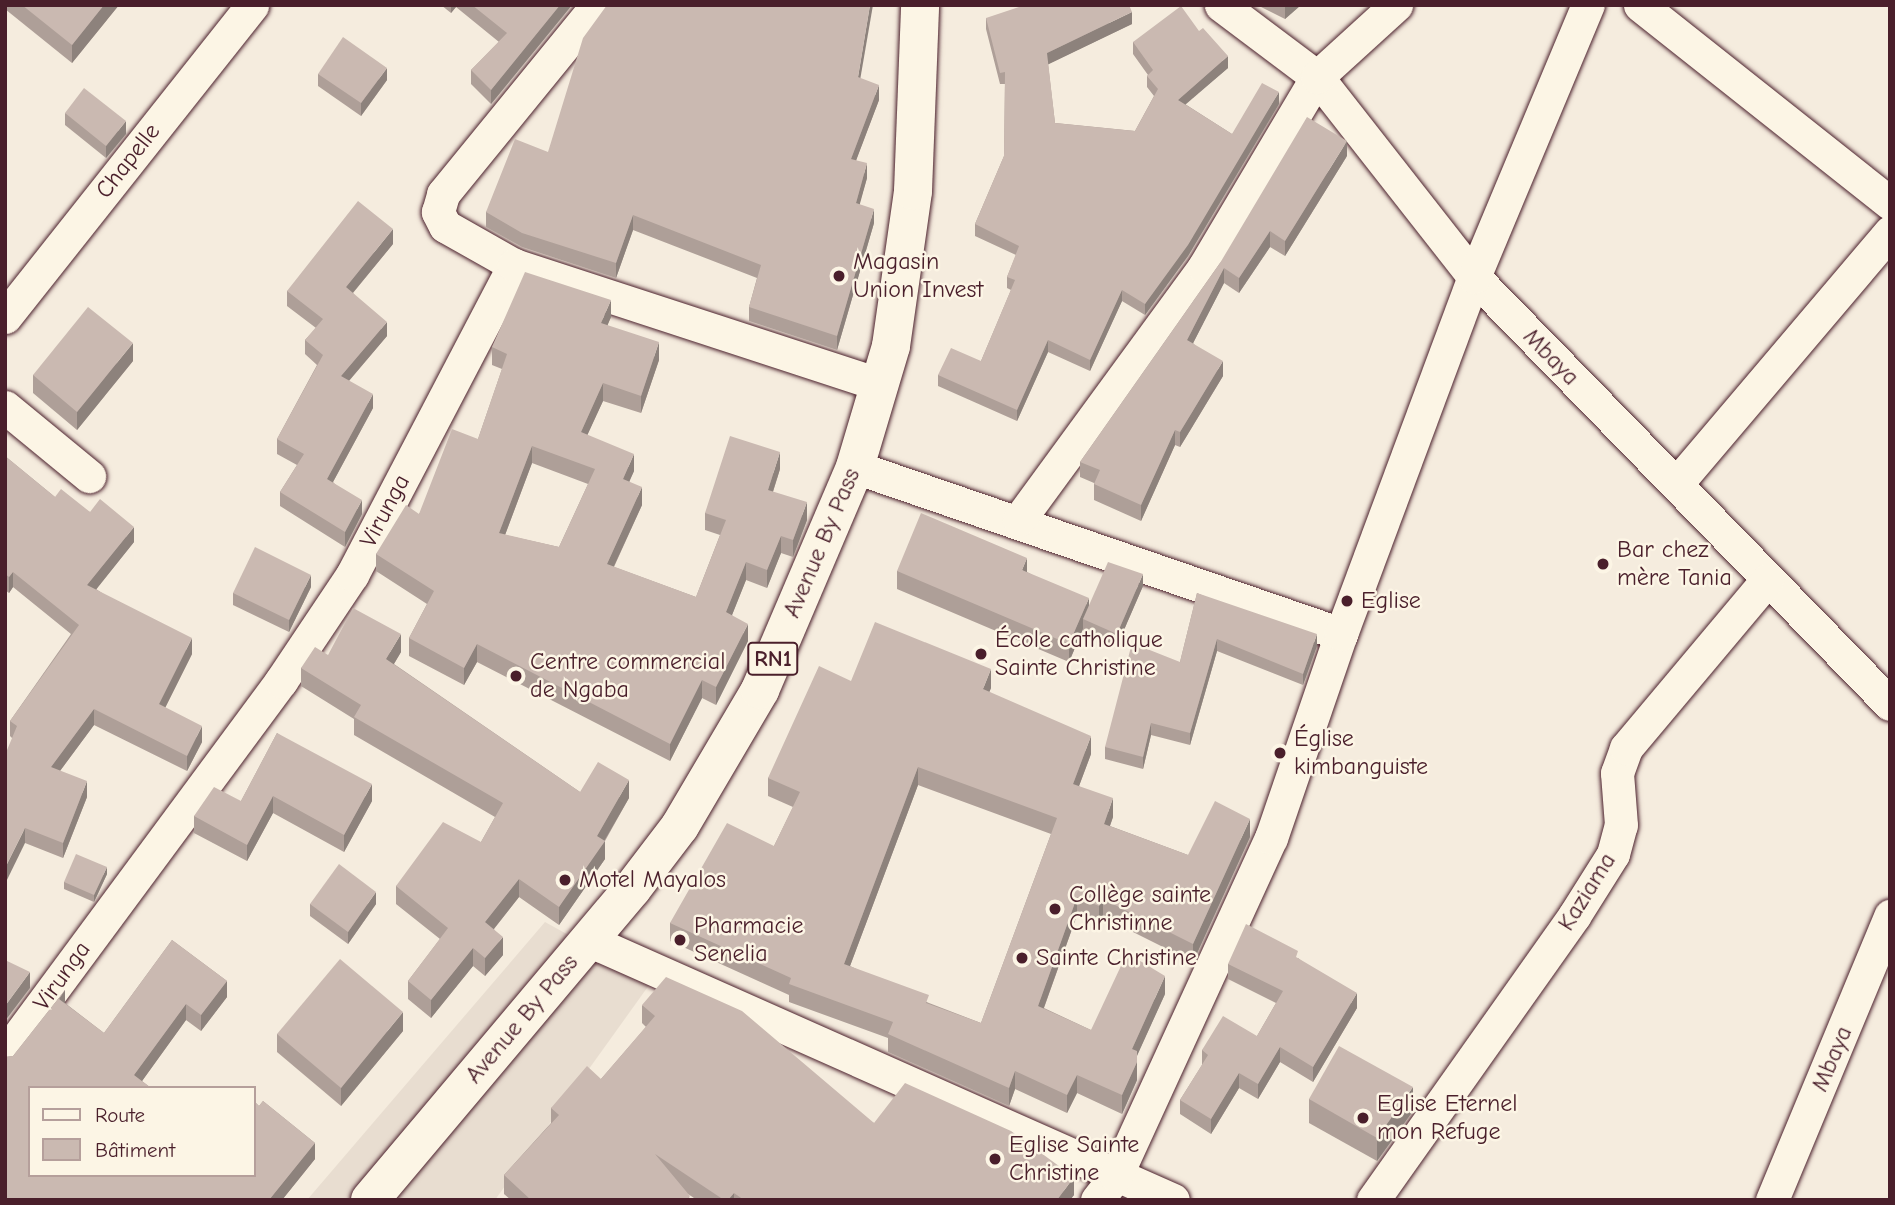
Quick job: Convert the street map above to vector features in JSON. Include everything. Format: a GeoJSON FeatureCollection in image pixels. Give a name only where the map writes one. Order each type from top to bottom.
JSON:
{"type":"FeatureCollection","features":[{"type":"Feature","properties":{"kind":"highway","name":"Avenue By Pass"},"geometry":{"type":"LineString","coordinates":[[370,1200],[680,826],[760,690],[855,467],[881,385],[904,277],[913,191],[920,5]]}},
{"type":"Feature","properties":{"kind":"street","name":"Chapelle"},"geometry":{"type":"LineString","coordinates":[[5,317],[252,5]]}},
{"type":"Feature","properties":{"kind":"street"},"geometry":{"type":"LineString","coordinates":[[597,5],[443,194],[438,212],[445,226],[514,265],[881,385]]}},
{"type":"Feature","properties":{"kind":"street","name":"Mbaya"},"geometry":{"type":"LineString","coordinates":[[1221,5],[1317,77],[1474,277],[1678,482],[1767,580],[1890,704]]}},
{"type":"Feature","properties":{"kind":"street"},"geometry":{"type":"LineString","coordinates":[[1019,520],[1204,267],[1317,77],[1396,5]]}},
{"type":"Feature","properties":{"kind":"street"},"geometry":{"type":"LineString","coordinates":[[1106,1188],[1271,838],[1340,634],[1474,277],[1588,5]]}},
{"type":"Feature","properties":{"kind":"street"},"geometry":{"type":"LineString","coordinates":[[1640,5],[1890,203]]}},
{"type":"Feature","properties":{"kind":"street"},"geometry":{"type":"LineString","coordinates":[[1678,482],[1890,232]]}},
{"type":"Feature","properties":{"kind":"street","name":"Virunga"},"geometry":{"type":"LineString","coordinates":[[5,1054],[281,681],[352,575],[514,265]]}},
{"type":"Feature","properties":{"kind":"street"},"geometry":{"type":"LineString","coordinates":[[5,407],[89,476]]}},
{"type":"Feature","properties":{"kind":"street"},"geometry":{"type":"LineString","coordinates":[[855,467],[1019,520],[1340,634]]}},
{"type":"Feature","properties":{"kind":"street","name":"Kaziama"},"geometry":{"type":"LineString","coordinates":[[1373,1200],[1574,916],[1613,854],[1621,825],[1617,773],[1626,748],[1767,580]]}},
{"type":"Feature","properties":{"kind":"street","name":"Mbaya"},"geometry":{"type":"LineString","coordinates":[[1772,1200],[1890,916]]}},
{"type":"Feature","properties":{"kind":"street"},"geometry":{"type":"LineString","coordinates":[[588,940],[1106,1188],[1173,1200]]}},
{"type":"Feature","properties":{"kind":"shaded area"},"geometry":{"type":"Polygon","coordinates":[[[545,922],[652,981],[495,1200],[307,1200],[545,922]]]}},
{"type":"Feature","properties":{"kind":"building"},"geometry":{"type":"Polygon","coordinates":[[[22,5],[104,5],[72,45],[22,5]]]}},
{"type":"Feature","properties":{"kind":"building"},"geometry":{"type":"Polygon","coordinates":[[[472,5],[560,5],[491,90],[471,70],[507,33],[472,5]]]}},
{"type":"Feature","properties":{"kind":"building"},"geometry":{"type":"Polygon","coordinates":[[[607,5],[870,5],[858,77],[879,85],[851,159],[867,163],[856,203],[874,209],[837,336],[749,307],[761,265],[633,215],[616,263],[522,233],[486,212],[515,139],[548,152],[583,38],[607,5]]]}},
{"type":"Feature","properties":{"kind":"building"},"geometry":{"type":"Polygon","coordinates":[[[1025,5],[1129,5],[1132,12],[1047,53],[1055,123],[1135,131],[1158,89],[1147,76],[1153,70],[1133,42],[1181,6],[1199,31],[1203,28],[1228,56],[1178,100],[1232,134],[1262,83],[1279,92],[1188,245],[1145,304],[1122,290],[1090,360],[1048,340],[1017,410],[938,375],[951,348],[981,361],[1015,280],[1007,277],[1019,246],[975,224],[1004,156],[1005,72],[1000,73],[986,18],[1025,5]]]}},
{"type":"Feature","properties":{"kind":"building"},"geometry":{"type":"Polygon","coordinates":[[[343,37],[387,68],[361,103],[318,74],[343,37]]]}},
{"type":"Feature","properties":{"kind":"building"},"geometry":{"type":"Polygon","coordinates":[[[84,88],[126,121],[106,146],[65,113],[84,88]]]}},
{"type":"Feature","properties":{"kind":"building"},"geometry":{"type":"Polygon","coordinates":[[[1307,117],[1347,141],[1285,241],[1270,231],[1239,278],[1224,268],[1187,340],[1223,361],[1180,432],[1175,430],[1141,505],[1094,484],[1100,470],[1080,462],[1220,263],[1307,117]]]}},
{"type":"Feature","properties":{"kind":"building"},"geometry":{"type":"Polygon","coordinates":[[[358,201],[393,229],[346,287],[387,322],[341,376],[373,394],[327,479],[362,500],[345,532],[280,492],[304,454],[277,439],[323,355],[305,340],[323,319],[287,291],[358,201]]]}},
{"type":"Feature","properties":{"kind":"building"},"geometry":{"type":"Polygon","coordinates":[[[525,272],[611,300],[601,323],[659,342],[641,396],[603,383],[581,432],[634,454],[623,479],[642,487],[607,564],[696,597],[726,520],[705,513],[730,436],[780,452],[768,490],[807,502],[793,540],[781,536],[767,570],[746,562],[726,612],[748,624],[716,687],[702,680],[670,744],[477,644],[464,668],[409,638],[434,591],[376,554],[406,505],[419,514],[452,429],[478,439],[507,354],[492,347],[525,272]],[[532,446],[499,533],[559,547],[595,469],[532,446]]]}},
{"type":"Feature","properties":{"kind":"building"},"geometry":{"type":"Polygon","coordinates":[[[88,307],[133,343],[77,412],[33,375],[88,307]]]}},
{"type":"Feature","properties":{"kind":"building"},"geometry":{"type":"Polygon","coordinates":[[[5,456],[55,497],[61,489],[90,512],[100,499],[134,527],[87,585],[192,638],[159,704],[202,726],[187,756],[94,709],[51,767],[87,781],[63,843],[25,828],[5,868],[5,755],[17,726],[10,721],[79,625],[13,572],[9,577],[5,574],[5,456]]]}},
{"type":"Feature","properties":{"kind":"building"},"geometry":{"type":"Polygon","coordinates":[[[921,513],[1027,558],[1022,570],[1089,598],[1069,644],[897,571],[921,513]]]}},
{"type":"Feature","properties":{"kind":"building"},"geometry":{"type":"Polygon","coordinates":[[[255,547],[311,575],[289,620],[233,593],[255,547]]]}},
{"type":"Feature","properties":{"kind":"building"},"geometry":{"type":"Polygon","coordinates":[[[1108,562],[1143,574],[1117,634],[1083,619],[1108,562]]]}},
{"type":"Feature","properties":{"kind":"building"},"geometry":{"type":"Polygon","coordinates":[[[1197,593],[1317,634],[1303,674],[1217,639],[1190,733],[1151,723],[1143,757],[1105,747],[1132,643],[1180,662],[1197,593]]]}},
{"type":"Feature","properties":{"kind":"building"},"geometry":{"type":"Polygon","coordinates":[[[353,608],[401,634],[386,659],[580,792],[598,762],[629,780],[597,836],[605,841],[559,907],[519,879],[485,922],[503,937],[485,958],[473,948],[431,1000],[408,981],[448,928],[396,886],[443,822],[481,842],[503,803],[354,717],[361,705],[301,668],[315,647],[328,655],[353,608]]]}},
{"type":"Feature","properties":{"kind":"building"},"geometry":{"type":"Polygon","coordinates":[[[875,622],[991,669],[983,689],[1091,736],[1073,784],[1113,798],[1104,824],[1188,855],[1215,801],[1250,819],[1193,944],[1103,899],[1099,906],[1077,897],[1038,1006],[1091,1030],[1127,953],[1165,976],[1132,1049],[1137,1051],[1137,1062],[1122,1095],[1077,1075],[1067,1095],[1015,1071],[1009,1088],[888,1034],[893,1022],[789,984],[791,978],[670,923],[727,823],[774,846],[800,792],[768,778],[819,666],[851,681],[875,622]],[[918,767],[844,964],[929,995],[926,1003],[981,1023],[1057,818],[918,767]]]}},
{"type":"Feature","properties":{"kind":"building"},"geometry":{"type":"Polygon","coordinates":[[[277,733],[372,784],[344,835],[273,796],[247,845],[194,816],[214,787],[241,801],[277,733]]]}},
{"type":"Feature","properties":{"kind":"building"},"geometry":{"type":"Polygon","coordinates":[[[76,854],[107,867],[94,895],[64,882],[76,854]]]}},
{"type":"Feature","properties":{"kind":"building"},"geometry":{"type":"Polygon","coordinates":[[[339,864],[376,892],[348,932],[310,904],[339,864]]]}},
{"type":"Feature","properties":{"kind":"building"},"geometry":{"type":"Polygon","coordinates":[[[1246,924],[1298,951],[1296,957],[1357,993],[1313,1067],[1280,1047],[1258,1084],[1239,1073],[1211,1119],[1180,1100],[1208,1055],[1202,1050],[1223,1016],[1257,1036],[1283,991],[1228,964],[1246,924]]]}},
{"type":"Feature","properties":{"kind":"building"},"geometry":{"type":"Polygon","coordinates":[[[172,940],[227,981],[201,1015],[186,1004],[134,1075],[148,1086],[28,1086],[28,1177],[256,1177],[256,1103],[259,1106],[263,1101],[315,1143],[269,1200],[5,1200],[5,1057],[13,1056],[65,990],[59,999],[104,1033],[172,940]]]}},
{"type":"Feature","properties":{"kind":"building"},"geometry":{"type":"Polygon","coordinates":[[[340,959],[403,1012],[341,1088],[277,1034],[340,959]]]}},
{"type":"Feature","properties":{"kind":"building"},"geometry":{"type":"Polygon","coordinates":[[[5,960],[30,972],[5,1006],[5,960]]]}},
{"type":"Feature","properties":{"kind":"building"},"geometry":{"type":"Polygon","coordinates":[[[666,977],[742,1011],[874,1123],[905,1083],[1011,1131],[1074,1177],[1057,1200],[744,1200],[734,1193],[728,1200],[724,1200],[655,1154],[690,1196],[687,1200],[531,1200],[504,1175],[559,1115],[551,1108],[587,1066],[601,1079],[655,1016],[642,1005],[666,977]]]}},
{"type":"Feature","properties":{"kind":"building"},"geometry":{"type":"Polygon","coordinates":[[[1339,1046],[1413,1087],[1377,1138],[1309,1099],[1339,1046]]]}},
{"type":"Feature","properties":{"kind":"place","name":"Magasin Union Invest"},"geometry":{"type":"Point","coordinates":[839,276]}},
{"type":"Feature","properties":{"kind":"place","name":"Bar chez mère Tania"},"geometry":{"type":"Point","coordinates":[1603,564]}},
{"type":"Feature","properties":{"kind":"place","name":"Eglise"},"geometry":{"type":"Point","coordinates":[1347,601]}},
{"type":"Feature","properties":{"kind":"place","name":"École catholique Sainte Christine"},"geometry":{"type":"Point","coordinates":[981,654]}},
{"type":"Feature","properties":{"kind":"place","name":"Centre commercial de Ngaba"},"geometry":{"type":"Point","coordinates":[516,676]}},
{"type":"Feature","properties":{"kind":"place","name":"Église kimbanguiste"},"geometry":{"type":"Point","coordinates":[1280,753]}},
{"type":"Feature","properties":{"kind":"place","name":"Motel Mayalos"},"geometry":{"type":"Point","coordinates":[565,880]}},
{"type":"Feature","properties":{"kind":"place","name":"Collège sainte Christinne"},"geometry":{"type":"Point","coordinates":[1055,909]}},
{"type":"Feature","properties":{"kind":"place","name":"Pharmacie Senelia"},"geometry":{"type":"Point","coordinates":[680,940]}},
{"type":"Feature","properties":{"kind":"place","name":"Sainte Christine"},"geometry":{"type":"Point","coordinates":[1022,958]}},
{"type":"Feature","properties":{"kind":"place","name":"Eglise Eternel mon Refuge"},"geometry":{"type":"Point","coordinates":[1363,1118]}},
{"type":"Feature","properties":{"kind":"place","name":"Eglise Sainte Christine"},"geometry":{"type":"Point","coordinates":[995,1159]}}]}
